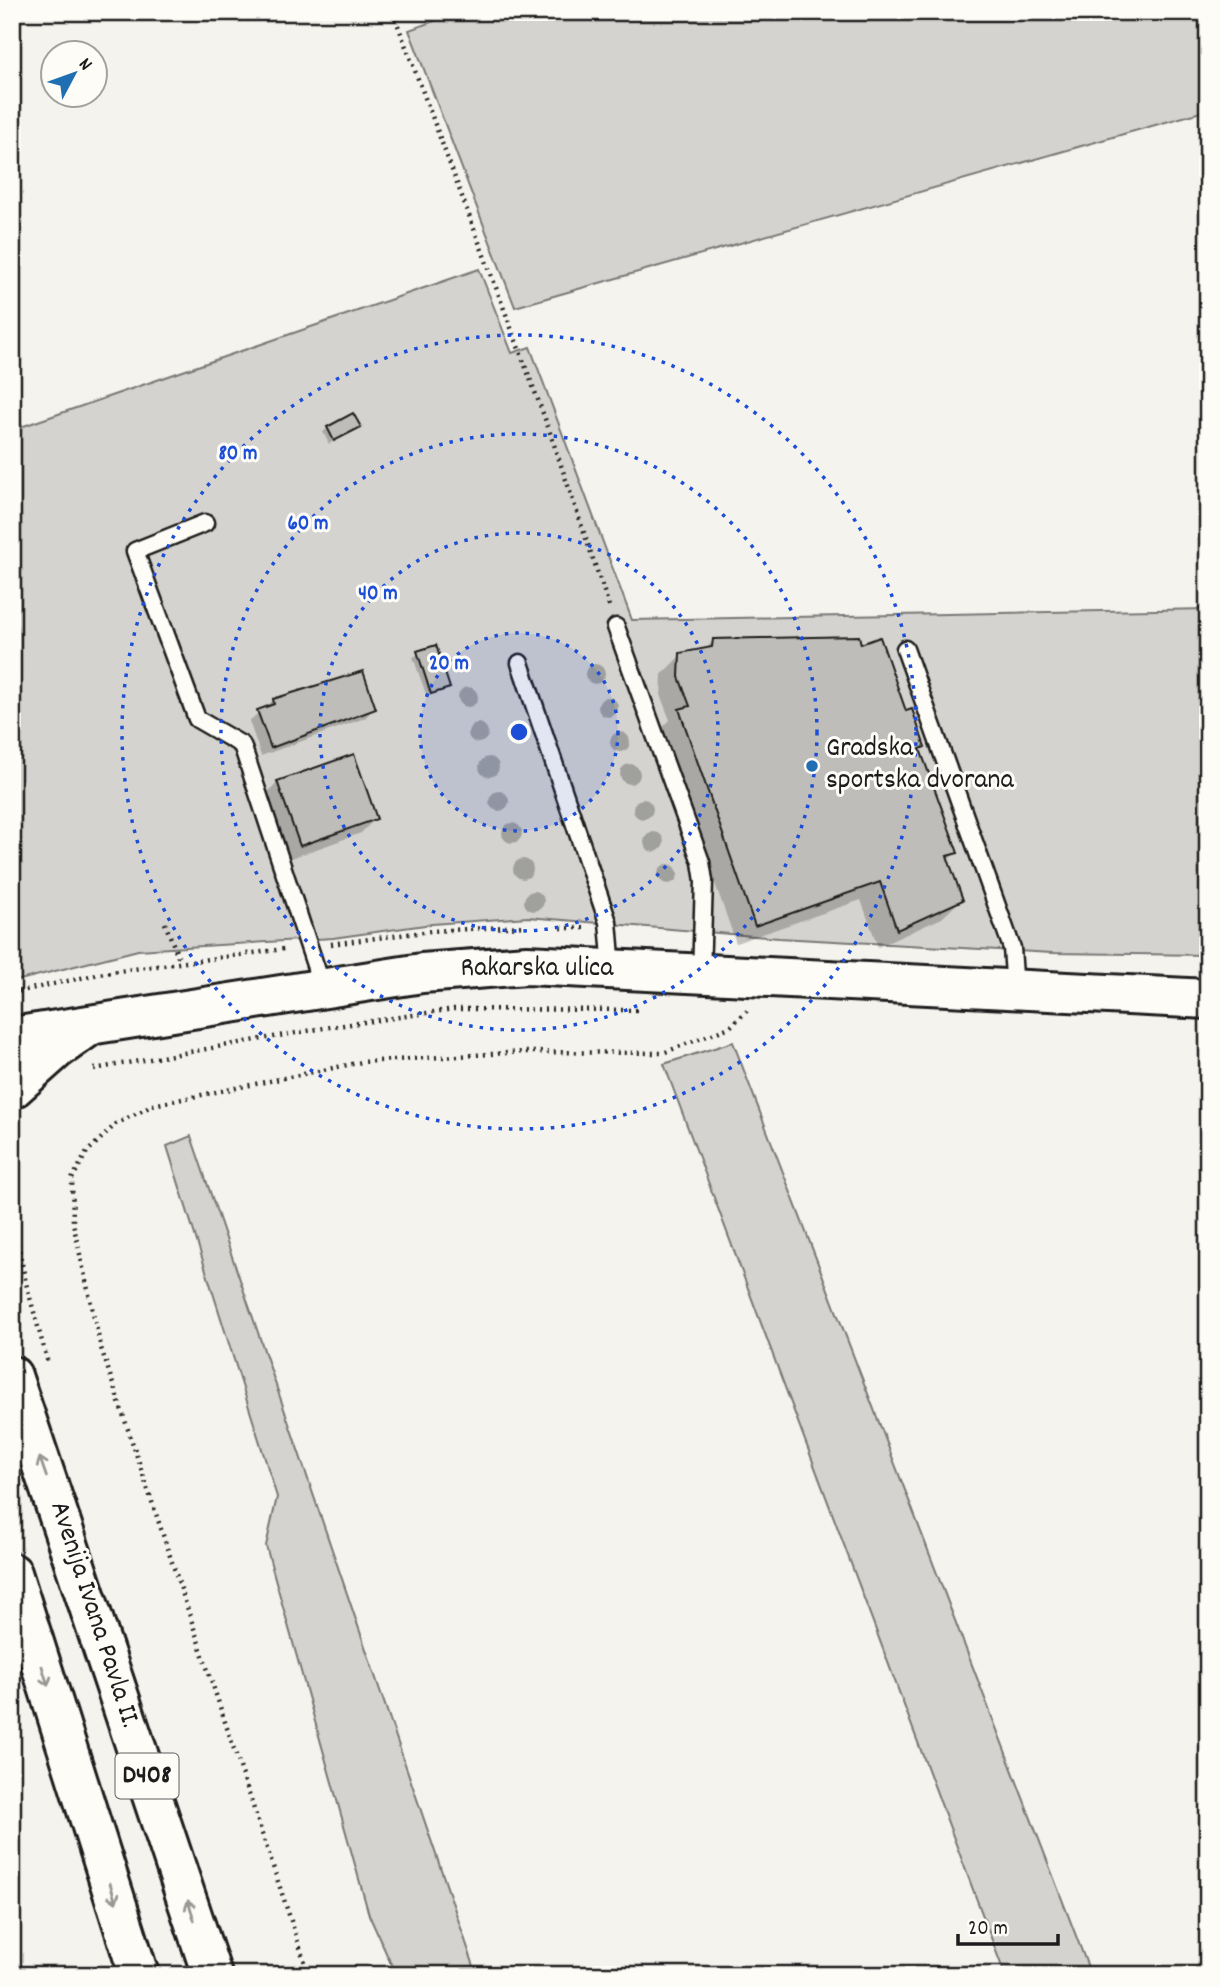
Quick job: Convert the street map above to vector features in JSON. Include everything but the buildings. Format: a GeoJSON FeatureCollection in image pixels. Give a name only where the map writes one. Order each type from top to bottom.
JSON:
{"type":"FeatureCollection","features":[{"type":"Feature","properties":{"kind":"main road","name":"Rakarska ulica"},"geometry":{"type":"LineString","coordinates":[[12,1037],[422,973],[527,965],[1208,999]]}},
{"type":"Feature","properties":{"kind":"main road"},"geometry":{"type":"LineString","coordinates":[[17,1106],[57,1049],[91,1025]]}},
{"type":"Feature","properties":{"kind":"main road","name":"Avenija Ivana Pavla II."},"geometry":{"type":"LineString","coordinates":[[12,1376],[212,1975]]}},
{"type":"Feature","properties":{"kind":"main road","name":"D408"},"geometry":{"type":"LineString","coordinates":[[12,1573],[139,1975]]}},
{"type":"Feature","properties":{"kind":"lane"},"geometry":{"type":"LineString","coordinates":[[205,523],[135,551],[197,719],[242,746],[323,989]]}},
{"type":"Feature","properties":{"kind":"lane"},"geometry":{"type":"LineString","coordinates":[[615,627],[701,862],[704,881],[701,974]]}},
{"type":"Feature","properties":{"kind":"lane"},"geometry":{"type":"LineString","coordinates":[[905,649],[1012,948],[1015,990]]}},
{"type":"Feature","properties":{"kind":"lane"},"geometry":{"type":"LineString","coordinates":[[520,663],[608,922],[612,969]]}},
{"type":"Feature","properties":{"kind":"path"},"geometry":{"type":"LineString","coordinates":[[393,12],[547,424],[615,627]]}},
{"type":"Feature","properties":{"kind":"path"},"geometry":{"type":"LineString","coordinates":[[165,923],[180,961]]}},
{"type":"Feature","properties":{"kind":"path"},"geometry":{"type":"LineString","coordinates":[[309,1975],[101,1348],[73,1223],[72,1179],[87,1152],[116,1124],[153,1105],[362,1062],[523,1052],[663,1053],[730,1027],[784,978]]}},
{"type":"Feature","properties":{"kind":"path"},"geometry":{"type":"LineString","coordinates":[[86,1071],[310,1031],[454,1009],[643,1010]]}},
{"type":"Feature","properties":{"kind":"path"},"geometry":{"type":"LineString","coordinates":[[12,1152],[17,1106]]}},
{"type":"Feature","properties":{"kind":"shaded area"},"geometry":{"type":"Polygon","coordinates":[[[459,12],[1208,12],[1208,110],[515,307],[409,30],[459,12]]]}},
{"type":"Feature","properties":{"kind":"shaded area"},"geometry":{"type":"Polygon","coordinates":[[[479,269],[512,353],[530,347],[632,620],[1208,609],[1208,955],[1052,953],[779,938],[528,917],[432,924],[333,938],[138,950],[12,982],[12,430],[479,269]]]}},
{"type":"Feature","properties":{"kind":"shaded area"},"geometry":{"type":"Polygon","coordinates":[[[733,1042],[1091,1975],[1005,1975],[664,1064],[733,1042]]]}},
{"type":"Feature","properties":{"kind":"shaded area"},"geometry":{"type":"Polygon","coordinates":[[[191,1136],[477,1975],[396,1975],[369,1915],[266,1546],[277,1497],[167,1146],[191,1136]]]}},
{"type":"Feature","properties":{"kind":"place","name":"Gradska sportska dvorana"},"geometry":{"type":"Point","coordinates":[812,766]}}]}
